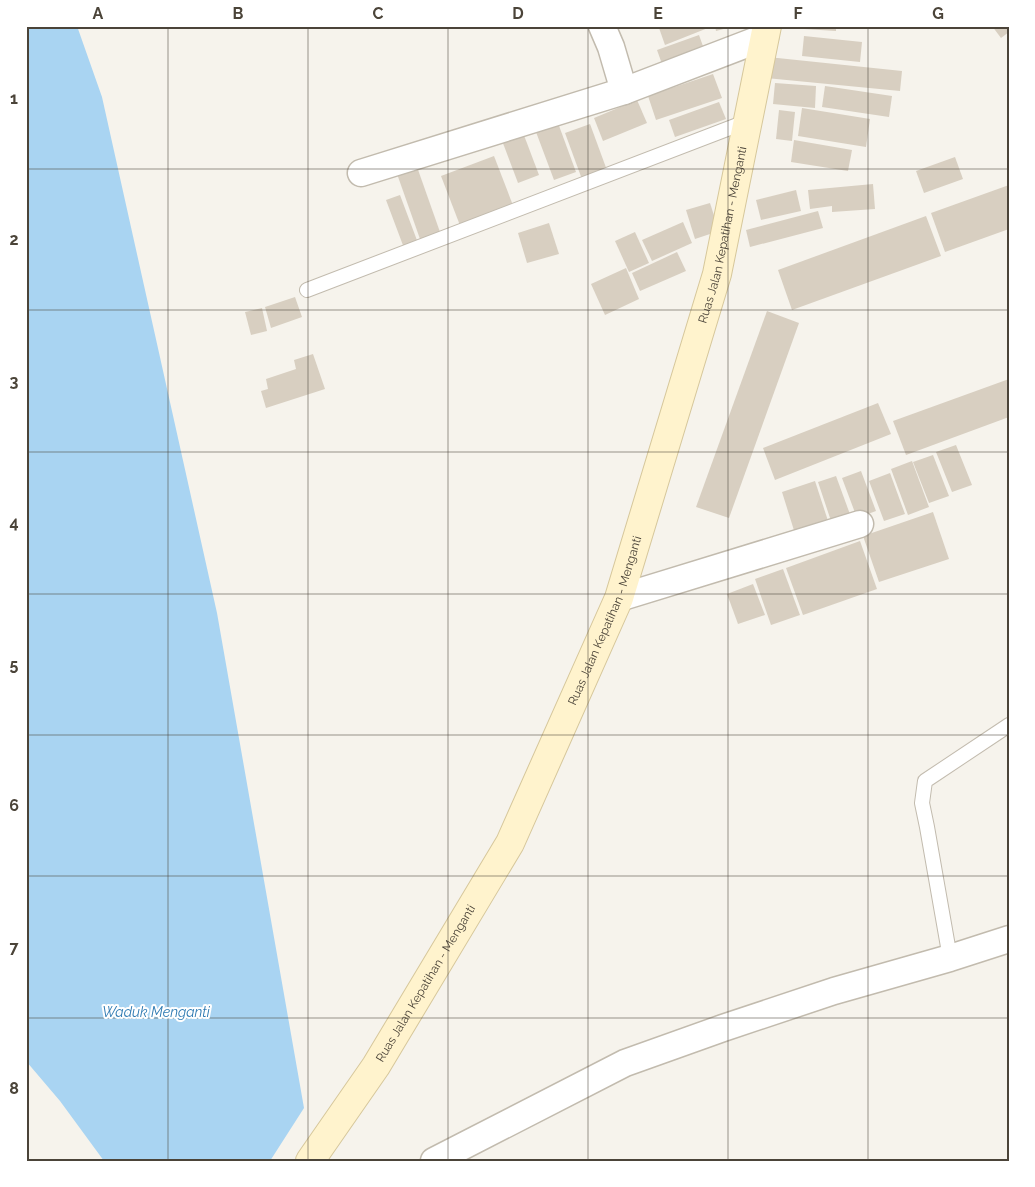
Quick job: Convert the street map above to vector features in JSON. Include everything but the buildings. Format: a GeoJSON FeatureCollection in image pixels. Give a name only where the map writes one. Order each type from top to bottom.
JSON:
{"type":"FeatureCollection","features":[{"type":"Feature","properties":{"kind":"main road","name":"Ruas Jalan Kepatihan - Menganti"},"geometry":{"type":"LineString","coordinates":[[310,1161],[376,1066],[510,843],[619,598],[717,274],[766,32]]}},
{"type":"Feature","properties":{"kind":"street"},"geometry":{"type":"LineString","coordinates":[[602,26],[611,47],[624,91]]}},
{"type":"Feature","properties":{"kind":"street"},"geometry":{"type":"LineString","coordinates":[[361,172],[624,91],[766,32]]}},
{"type":"Feature","properties":{"kind":"street"},"geometry":{"type":"LineString","coordinates":[[619,598],[860,524]]}},
{"type":"Feature","properties":{"kind":"street"},"geometry":{"type":"LineString","coordinates":[[434,1161],[625,1063],[834,991],[1009,939]]}},
{"type":"Feature","properties":{"kind":"lane"},"geometry":{"type":"LineString","coordinates":[[307,290],[748,120]]}},
{"type":"Feature","properties":{"kind":"lane"},"geometry":{"type":"LineString","coordinates":[[950,958],[922,803],[925,781],[1009,725]]}},
{"type":"Feature","properties":{"kind":"water","name":"Waduk Menganti"},"geometry":{"type":"Polygon","coordinates":[[[26,26],[77,26],[102,97],[217,613],[304,1108],[270,1161],[104,1161],[60,1101],[26,1061],[26,26]]]}}]}
